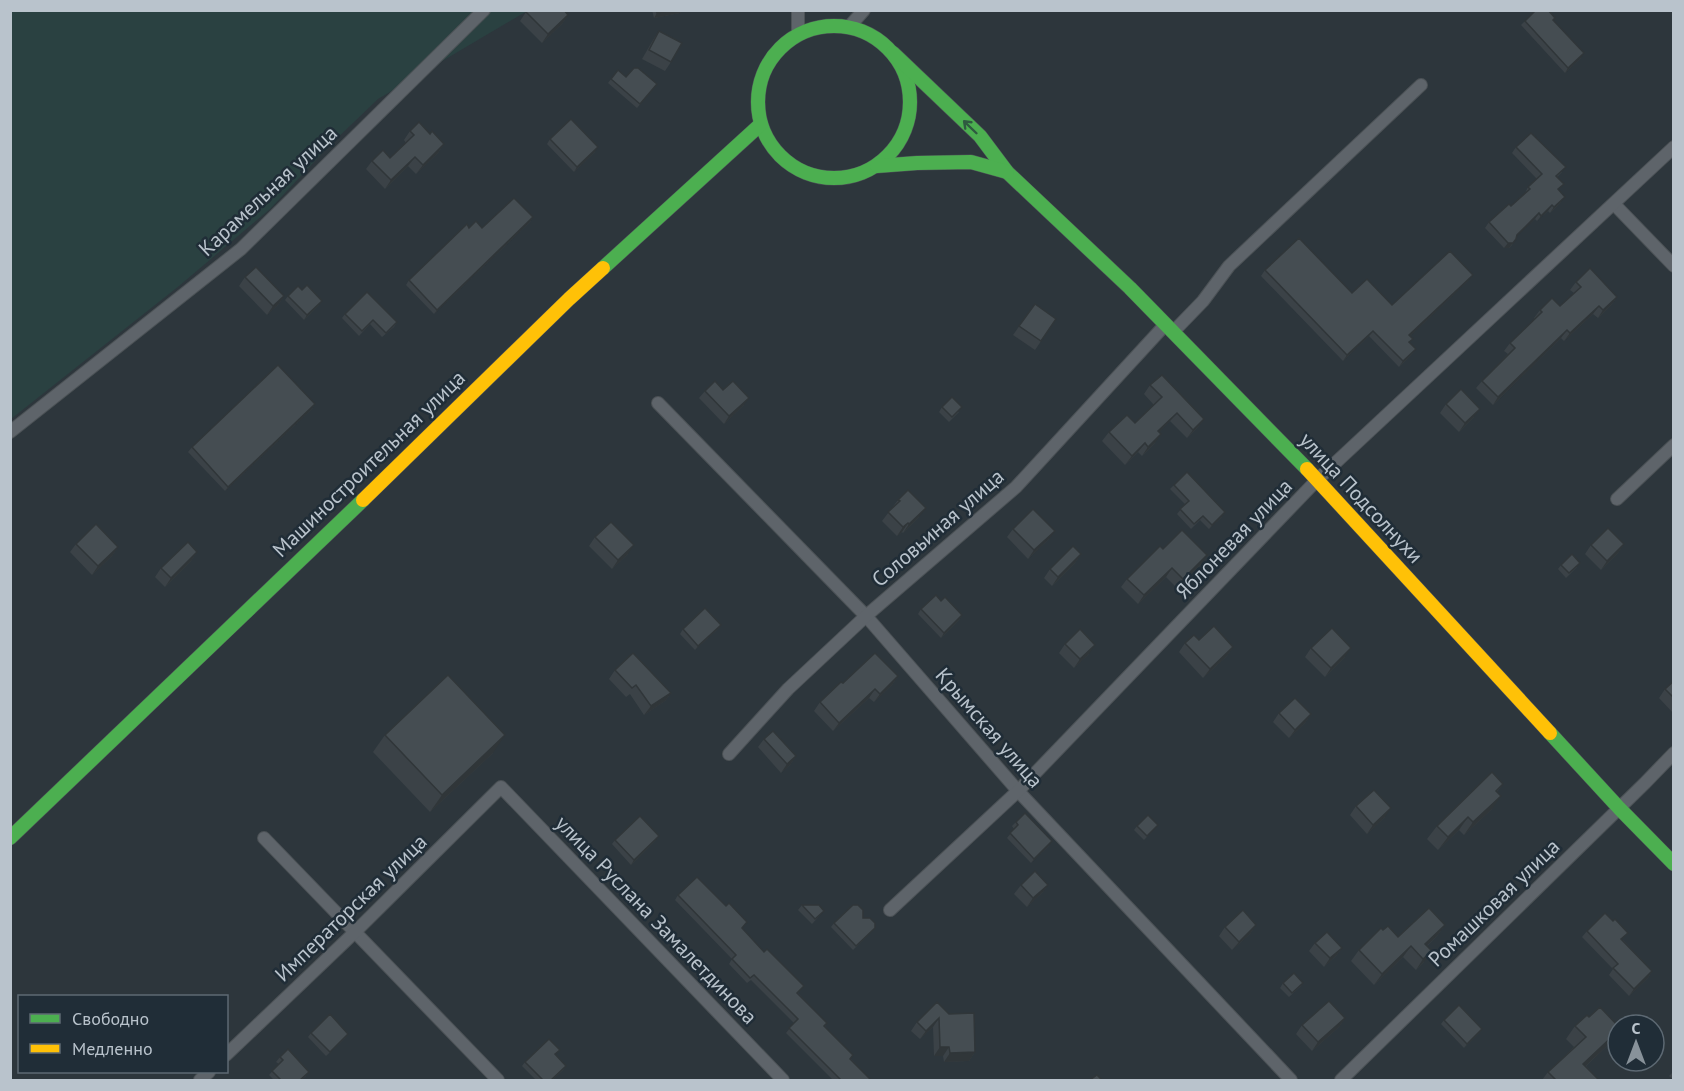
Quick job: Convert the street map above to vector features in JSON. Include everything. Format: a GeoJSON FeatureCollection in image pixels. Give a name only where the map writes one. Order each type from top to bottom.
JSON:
{"type":"FeatureCollection","features":[{"type":"Feature","properties":{"kind":"street","name":"Карамельная улица"},"geometry":{"type":"LineString","coordinates":[[10,432],[241,249],[484,10]]}},
{"type":"Feature","properties":{"kind":"street"},"geometry":{"type":"LineString","coordinates":[[798,10],[798,35]]}},
{"type":"Feature","properties":{"kind":"street"},"geometry":{"type":"LineString","coordinates":[[849,27],[864,10]]}},
{"type":"Feature","properties":{"kind":"street"},"geometry":{"type":"LineString","coordinates":[[878,166],[896,148],[908,125],[911,100],[906,75],[893,53],[873,36],[849,27],[822,26],[798,35],[777,51],[763,73],[757,99],[761,124],[771,146],[788,163],[808,175],[832,179],[856,176],[878,166],[917,163],[971,162],[1006,172]]}},
{"type":"Feature","properties":{"kind":"street","name":"улица Подсолнухи"},"geometry":{"type":"LineString","coordinates":[[893,53],[980,136],[1006,172],[1130,288],[1317,480],[1619,808],[1674,864]]}},
{"type":"Feature","properties":{"kind":"street","name":"Соловьиная улица"},"geometry":{"type":"LineString","coordinates":[[729,754],[788,688],[866,616],[1016,487],[1169,329],[1203,301],[1229,266],[1421,85]]}},
{"type":"Feature","properties":{"kind":"street","name":"Машиностроительная улица"},"geometry":{"type":"LineString","coordinates":[[10,838],[569,299],[761,124]]}},
{"type":"Feature","properties":{"kind":"street","name":"Яблоневая улица"},"geometry":{"type":"LineString","coordinates":[[890,910],[1018,791],[1317,480],[1674,147]]}},
{"type":"Feature","properties":{"kind":"street"},"geometry":{"type":"LineString","coordinates":[[1614,204],[1674,266]]}},
{"type":"Feature","properties":{"kind":"street","name":"Крымская улица"},"geometry":{"type":"LineString","coordinates":[[658,403],[866,616],[1018,791],[1291,1080]]}},
{"type":"Feature","properties":{"kind":"street"},"geometry":{"type":"LineString","coordinates":[[1617,499],[1674,445]]}},
{"type":"Feature","properties":{"kind":"street","name":"Ромашковая улица"},"geometry":{"type":"LineString","coordinates":[[1341,1080],[1674,753]]}},
{"type":"Feature","properties":{"kind":"street","name":"Императорская улица"},"geometry":{"type":"LineString","coordinates":[[228,1053],[355,932],[501,787]]}},
{"type":"Feature","properties":{"kind":"street","name":"улица Руслана Замалетдинова"},"geometry":{"type":"LineString","coordinates":[[501,787],[783,1080]]}},
{"type":"Feature","properties":{"kind":"street"},"geometry":{"type":"LineString","coordinates":[[264,838],[498,1080]]}},
{"type":"Feature","properties":{"kind":"green space"},"geometry":{"type":"Polygon","coordinates":[[[11,11],[527,11],[378,99],[329,146],[270,209],[179,286],[11,419],[11,11]]]}},
{"type":"Feature","properties":{"kind":"building"},"geometry":{"type":"Polygon","coordinates":[[[528,10],[564,10],[568,15],[548,34],[526,12],[528,10]]]}},
{"type":"Feature","properties":{"kind":"building"},"geometry":{"type":"Polygon","coordinates":[[[656,10],[672,10],[657,13],[656,10]]]}},
{"type":"Feature","properties":{"kind":"building"},"geometry":{"type":"Polygon","coordinates":[[[1536,10],[1548,10],[1555,18],[1553,20],[1584,53],[1568,68],[1525,21],[1536,10]]]}},
{"type":"Feature","properties":{"kind":"building"},"geometry":{"type":"Polygon","coordinates":[[[659,31],[682,43],[671,62],[649,50],[659,31]]]}},
{"type":"Feature","properties":{"kind":"building"},"geometry":{"type":"Polygon","coordinates":[[[634,68],[638,68],[657,84],[640,104],[611,79],[618,70],[626,77],[634,68]]]}},
{"type":"Feature","properties":{"kind":"building"},"geometry":{"type":"Polygon","coordinates":[[[571,119],[598,147],[577,167],[550,139],[571,119]]]}},
{"type":"Feature","properties":{"kind":"building"},"geometry":{"type":"Polygon","coordinates":[[[419,122],[430,134],[432,131],[444,144],[423,165],[415,157],[391,180],[372,161],[383,150],[390,158],[414,135],[410,131],[419,122]]]}},
{"type":"Feature","properties":{"kind":"building"},"geometry":{"type":"Polygon","coordinates":[[[1531,133],[1566,167],[1556,176],[1564,184],[1558,189],[1565,197],[1541,216],[1539,213],[1517,235],[1513,243],[1508,243],[1489,222],[1530,189],[1528,187],[1542,174],[1516,147],[1531,133]]]}},
{"type":"Feature","properties":{"kind":"building"},"geometry":{"type":"Polygon","coordinates":[[[514,198],[533,217],[437,310],[409,280],[467,224],[469,228],[476,221],[482,228],[514,198]]]}},
{"type":"Feature","properties":{"kind":"building"},"geometry":{"type":"Polygon","coordinates":[[[1299,238],[1352,293],[1367,279],[1392,305],[1450,251],[1473,275],[1409,335],[1413,339],[1409,342],[1416,349],[1403,361],[1373,331],[1347,355],[1265,270],[1299,238]]]}},
{"type":"Feature","properties":{"kind":"building"},"geometry":{"type":"Polygon","coordinates":[[[256,267],[284,296],[273,306],[245,277],[256,267]]]}},
{"type":"Feature","properties":{"kind":"building"},"geometry":{"type":"Polygon","coordinates":[[[1590,268],[1617,297],[1603,310],[1599,306],[1570,333],[1567,330],[1498,397],[1482,381],[1515,348],[1510,343],[1542,312],[1540,310],[1552,298],[1560,306],[1581,287],[1576,282],[1590,268]]]}},
{"type":"Feature","properties":{"kind":"building"},"geometry":{"type":"Polygon","coordinates":[[[307,285],[322,301],[307,315],[288,296],[298,286],[302,290],[307,285]]]}},
{"type":"Feature","properties":{"kind":"building"},"geometry":{"type":"Polygon","coordinates":[[[367,292],[397,322],[386,333],[373,320],[362,331],[345,314],[367,292]]]}},
{"type":"Feature","properties":{"kind":"building"},"geometry":{"type":"Polygon","coordinates":[[[1035,304],[1056,319],[1041,341],[1019,326],[1035,304]]]}},
{"type":"Feature","properties":{"kind":"building"},"geometry":{"type":"Polygon","coordinates":[[[278,365],[315,404],[228,487],[192,447],[278,365]]]}},
{"type":"Feature","properties":{"kind":"building"},"geometry":{"type":"Polygon","coordinates":[[[1162,375],[1204,419],[1193,430],[1177,413],[1158,431],[1161,434],[1148,447],[1145,443],[1132,456],[1109,432],[1127,415],[1135,423],[1162,397],[1150,385],[1162,375]]]}},
{"type":"Feature","properties":{"kind":"building"},"geometry":{"type":"Polygon","coordinates":[[[715,381],[723,390],[733,381],[749,398],[729,416],[705,391],[715,381]]]}},
{"type":"Feature","properties":{"kind":"building"},"geometry":{"type":"Polygon","coordinates":[[[1461,389],[1480,409],[1465,423],[1446,404],[1461,389]]]}},
{"type":"Feature","properties":{"kind":"building"},"geometry":{"type":"Polygon","coordinates":[[[952,397],[962,407],[952,417],[942,407],[952,397]]]}},
{"type":"Feature","properties":{"kind":"building"},"geometry":{"type":"Polygon","coordinates":[[[1187,472],[1225,512],[1212,525],[1203,516],[1194,524],[1180,509],[1189,501],[1174,485],[1187,472]]]}},
{"type":"Feature","properties":{"kind":"building"},"geometry":{"type":"Polygon","coordinates":[[[908,490],[926,508],[903,527],[888,512],[908,490]]]}},
{"type":"Feature","properties":{"kind":"building"},"geometry":{"type":"Polygon","coordinates":[[[1033,509],[1055,531],[1034,550],[1013,529],[1033,509]]]}},
{"type":"Feature","properties":{"kind":"building"},"geometry":{"type":"Polygon","coordinates":[[[611,522],[634,545],[618,560],[595,537],[611,522]]]}},
{"type":"Feature","properties":{"kind":"building"},"geometry":{"type":"Polygon","coordinates":[[[96,524],[118,547],[98,566],[76,544],[96,524]]]}},
{"type":"Feature","properties":{"kind":"building"},"geometry":{"type":"Polygon","coordinates":[[[1608,528],[1624,544],[1607,561],[1591,545],[1608,528]]]}},
{"type":"Feature","properties":{"kind":"building"},"geometry":{"type":"Polygon","coordinates":[[[1182,530],[1207,555],[1183,579],[1172,568],[1144,595],[1127,579],[1160,546],[1163,549],[1182,530]]]}},
{"type":"Feature","properties":{"kind":"building"},"geometry":{"type":"Polygon","coordinates":[[[188,542],[197,552],[171,578],[161,568],[188,542]]]}},
{"type":"Feature","properties":{"kind":"building"},"geometry":{"type":"Polygon","coordinates":[[[1073,546],[1081,554],[1058,577],[1050,569],[1073,546]]]}},
{"type":"Feature","properties":{"kind":"building"},"geometry":{"type":"Polygon","coordinates":[[[1572,554],[1580,563],[1569,573],[1561,565],[1572,554]]]}},
{"type":"Feature","properties":{"kind":"building"},"geometry":{"type":"Polygon","coordinates":[[[936,595],[941,601],[945,597],[962,615],[944,633],[921,609],[936,595]]]}},
{"type":"Feature","properties":{"kind":"building"},"geometry":{"type":"Polygon","coordinates":[[[705,608],[721,625],[698,646],[683,629],[705,608]]]}},
{"type":"Feature","properties":{"kind":"building"},"geometry":{"type":"Polygon","coordinates":[[[1214,626],[1233,647],[1210,669],[1185,643],[1194,635],[1199,640],[1214,626]]]}},
{"type":"Feature","properties":{"kind":"building"},"geometry":{"type":"Polygon","coordinates":[[[1332,628],[1351,648],[1331,668],[1311,648],[1332,628]]]}},
{"type":"Feature","properties":{"kind":"building"},"geometry":{"type":"Polygon","coordinates":[[[1080,629],[1095,645],[1080,659],[1065,644],[1080,629]]]}},
{"type":"Feature","properties":{"kind":"building"},"geometry":{"type":"Polygon","coordinates":[[[633,653],[671,693],[651,706],[636,685],[632,688],[615,670],[633,653]]]}},
{"type":"Feature","properties":{"kind":"building"},"geometry":{"type":"Polygon","coordinates":[[[875,653],[898,676],[880,694],[875,689],[839,723],[820,702],[875,653]]]}},
{"type":"Feature","properties":{"kind":"building"},"geometry":{"type":"Polygon","coordinates":[[[448,675],[505,735],[442,795],[385,735],[448,675]]]}},
{"type":"Feature","properties":{"kind":"building"},"geometry":{"type":"Polygon","coordinates":[[[1674,681],[1674,698],[1665,689],[1674,681]]]}},
{"type":"Feature","properties":{"kind":"building"},"geometry":{"type":"Polygon","coordinates":[[[1295,698],[1311,714],[1295,730],[1279,713],[1295,698]]]}},
{"type":"Feature","properties":{"kind":"building"},"geometry":{"type":"Polygon","coordinates":[[[773,731],[796,756],[787,764],[764,739],[773,731]]]}},
{"type":"Feature","properties":{"kind":"building"},"geometry":{"type":"Polygon","coordinates":[[[1492,772],[1503,784],[1496,791],[1501,796],[1473,822],[1468,817],[1448,837],[1437,826],[1492,772]]]}},
{"type":"Feature","properties":{"kind":"building"},"geometry":{"type":"Polygon","coordinates":[[[1374,790],[1391,808],[1373,825],[1356,806],[1374,790]]]}},
{"type":"Feature","properties":{"kind":"building"},"geometry":{"type":"Polygon","coordinates":[[[1025,813],[1052,841],[1034,859],[1010,833],[1025,813]]]}},
{"type":"Feature","properties":{"kind":"building"},"geometry":{"type":"Polygon","coordinates":[[[1148,815],[1158,825],[1147,836],[1137,826],[1148,815]]]}},
{"type":"Feature","properties":{"kind":"building"},"geometry":{"type":"Polygon","coordinates":[[[640,816],[659,836],[634,860],[615,840],[640,816]]]}},
{"type":"Feature","properties":{"kind":"building"},"geometry":{"type":"Polygon","coordinates":[[[1035,871],[1048,885],[1033,898],[1021,885],[1035,871]]]}},
{"type":"Feature","properties":{"kind":"building"},"geometry":{"type":"Polygon","coordinates":[[[697,877],[726,906],[729,903],[747,922],[742,928],[764,952],[767,949],[804,986],[797,993],[827,1023],[824,1026],[853,1055],[850,1059],[871,1080],[841,1080],[789,1028],[798,1019],[754,975],[750,978],[732,959],[736,955],[678,895],[697,877]]]}},
{"type":"Feature","properties":{"kind":"building"},"geometry":{"type":"Polygon","coordinates":[[[802,905],[819,905],[824,911],[815,919],[802,905]]]}},
{"type":"Feature","properties":{"kind":"building"},"geometry":{"type":"Polygon","coordinates":[[[853,905],[858,905],[863,910],[863,918],[870,918],[875,923],[875,928],[856,946],[834,923],[853,905]]]}},
{"type":"Feature","properties":{"kind":"building"},"geometry":{"type":"Polygon","coordinates":[[[1429,908],[1445,925],[1425,944],[1432,951],[1423,959],[1411,946],[1382,974],[1359,950],[1381,928],[1383,930],[1388,926],[1398,937],[1429,908]]]}},
{"type":"Feature","properties":{"kind":"building"},"geometry":{"type":"Polygon","coordinates":[[[1243,910],[1256,925],[1239,942],[1225,927],[1243,910]]]}},
{"type":"Feature","properties":{"kind":"building"},"geometry":{"type":"Polygon","coordinates":[[[1605,913],[1613,921],[1615,919],[1628,933],[1621,939],[1652,971],[1634,989],[1613,968],[1618,964],[1587,931],[1605,913]]]}},
{"type":"Feature","properties":{"kind":"building"},"geometry":{"type":"Polygon","coordinates":[[[1327,932],[1342,948],[1330,958],[1315,943],[1327,932]]]}},
{"type":"Feature","properties":{"kind":"building"},"geometry":{"type":"Polygon","coordinates":[[[1294,973],[1303,983],[1292,993],[1283,983],[1294,973]]]}},
{"type":"Feature","properties":{"kind":"building"},"geometry":{"type":"Polygon","coordinates":[[[1329,1001],[1345,1018],[1318,1042],[1302,1025],[1329,1001]]]}},
{"type":"Feature","properties":{"kind":"building"},"geometry":{"type":"Polygon","coordinates":[[[937,1002],[949,1014],[974,1013],[975,1052],[950,1053],[949,1047],[940,1047],[939,1018],[926,1031],[917,1022],[937,1002]]]}},
{"type":"Feature","properties":{"kind":"building"},"geometry":{"type":"Polygon","coordinates":[[[1459,1005],[1482,1029],[1467,1044],[1444,1020],[1459,1005]]]}},
{"type":"Feature","properties":{"kind":"building"},"geometry":{"type":"Polygon","coordinates":[[[1600,1007],[1606,1013],[1606,1042],[1583,1064],[1599,1080],[1556,1080],[1548,1072],[1586,1037],[1575,1026],[1587,1015],[1589,1017],[1600,1007]]]}},
{"type":"Feature","properties":{"kind":"building"},"geometry":{"type":"Polygon","coordinates":[[[330,1014],[348,1034],[330,1052],[311,1033],[330,1014]]]}},
{"type":"Feature","properties":{"kind":"building"},"geometry":{"type":"Polygon","coordinates":[[[549,1039],[560,1050],[555,1054],[566,1066],[551,1080],[543,1080],[525,1062],[549,1039]]]}},
{"type":"Feature","properties":{"kind":"building"},"geometry":{"type":"Polygon","coordinates":[[[288,1049],[309,1072],[300,1080],[281,1080],[272,1071],[283,1060],[280,1057],[288,1049]]]}},
{"type":"Feature","properties":{"kind":"building"},"geometry":{"type":"Polygon","coordinates":[[[1097,1075],[1102,1080],[1090,1080],[1097,1075]]]}},
{"type":"Feature","properties":{"kind":"traffic: fast"},"geometry":{"type":"LineString","coordinates":[[834,26],[849,27],[863,32],[888,48],[904,73],[909,87],[910,102],[909,117],[904,131],[888,156],[863,172],[849,177],[834,178],[819,177],[805,172],[780,156],[764,131],[759,117],[758,102],[759,87],[764,73],[780,48],[805,32],[819,27],[834,26]]}},
{"type":"Feature","properties":{"kind":"traffic: fast"},"geometry":{"type":"LineString","coordinates":[[893,53],[980,136],[1007,172],[1130,288],[1307,469]]}},
{"type":"Feature","properties":{"kind":"traffic: fast"},"geometry":{"type":"LineString","coordinates":[[603,268],[761,124]]}},
{"type":"Feature","properties":{"kind":"traffic: fast"},"geometry":{"type":"LineString","coordinates":[[877,166],[971,162],[1007,172]]}},
{"type":"Feature","properties":{"kind":"traffic: fast"},"geometry":{"type":"LineString","coordinates":[[10,838],[363,500]]}},
{"type":"Feature","properties":{"kind":"traffic: fast"},"geometry":{"type":"LineString","coordinates":[[1550,733],[1674,864]]}},
{"type":"Feature","properties":{"kind":"traffic: slow"},"geometry":{"type":"LineString","coordinates":[[363,500],[603,268]]}},
{"type":"Feature","properties":{"kind":"traffic: slow"},"geometry":{"type":"LineString","coordinates":[[1307,469],[1550,733]]}}]}
